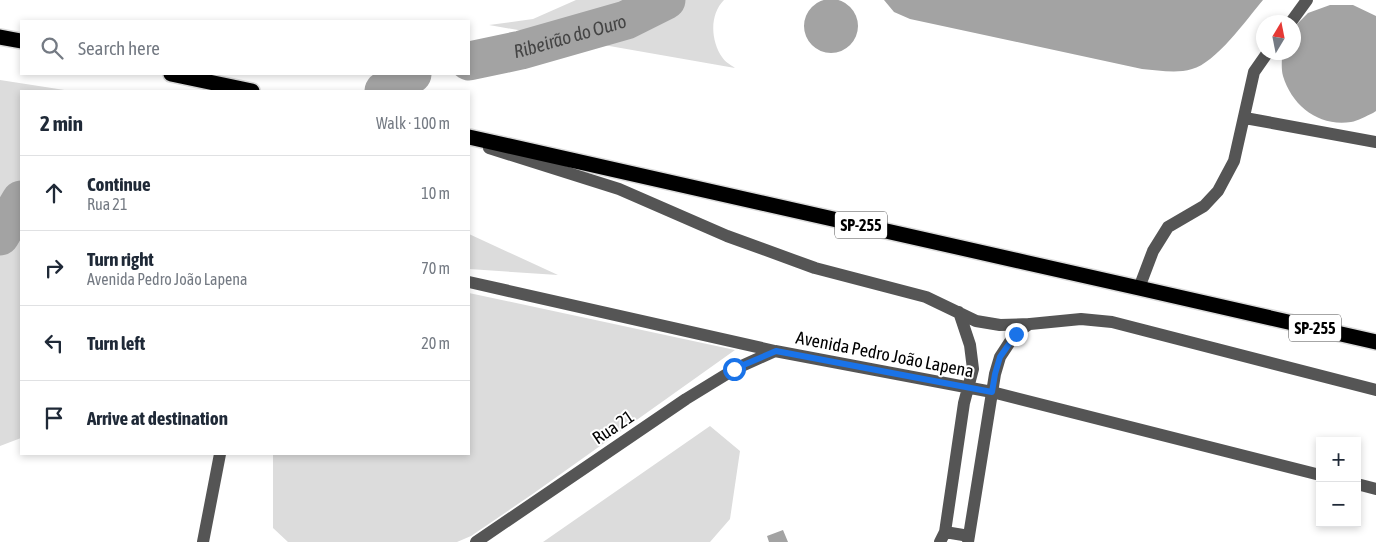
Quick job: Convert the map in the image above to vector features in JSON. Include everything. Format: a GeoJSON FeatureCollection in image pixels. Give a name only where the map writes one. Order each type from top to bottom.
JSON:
{"type":"FeatureCollection","features":[{"type":"Feature","properties":{"kind":"highway"},"geometry":{"type":"LineString","coordinates":[[0,37],[20,41]]}},
{"type":"Feature","properties":{"kind":"highway"},"geometry":{"type":"LineString","coordinates":[[176,75],[247,90]]}},
{"type":"Feature","properties":{"kind":"highway","name":"SP-255"},"geometry":{"type":"LineString","coordinates":[[470,139],[1376,342]]}},
{"type":"Feature","properties":{"kind":"street"},"geometry":{"type":"LineString","coordinates":[[1295,15],[1307,0]]}},
{"type":"Feature","properties":{"kind":"street"},"geometry":{"type":"LineString","coordinates":[[1139,288],[1153,251],[1168,228],[1204,206],[1218,191],[1234,161],[1254,72],[1262,60]]}},
{"type":"Feature","properties":{"kind":"street"},"geometry":{"type":"LineString","coordinates":[[1245,118],[1376,142]]}},
{"type":"Feature","properties":{"kind":"street"},"geometry":{"type":"LineString","coordinates":[[470,139],[619,189],[727,236],[814,268],[926,297],[976,321],[1000,325],[1081,319],[1112,322],[1376,390]]}},
{"type":"Feature","properties":{"kind":"street","name":"Avenida Pedro João Lapena"},"geometry":{"type":"LineString","coordinates":[[470,282],[776,351],[992,392],[1316,474]]}},
{"type":"Feature","properties":{"kind":"street"},"geometry":{"type":"LineString","coordinates":[[959,312],[970,345],[973,369],[964,402],[943,537],[969,539],[995,374],[1000,357],[1016,334],[1030,324]]}},
{"type":"Feature","properties":{"kind":"street","name":"Rua 21"},"geometry":{"type":"LineString","coordinates":[[476,542],[686,399],[734,369],[776,351]]}},
{"type":"Feature","properties":{"kind":"street"},"geometry":{"type":"LineString","coordinates":[[203,542],[220,455]]}},
{"type":"Feature","properties":{"kind":"street"},"geometry":{"type":"LineString","coordinates":[[1361,485],[1376,489]]}},
{"type":"Feature","properties":{"kind":"shaded area"},"geometry":{"type":"Polygon","coordinates":[[[826,-1],[836,-1],[846,3],[854,11],[858,26],[854,41],[846,49],[836,53],[826,53],[816,49],[808,41],[804,31],[804,21],[808,11],[816,3],[826,-1]]]}},
{"type":"Feature","properties":{"kind":"shaded area"},"geometry":{"type":"Polygon","coordinates":[[[576,0],[724,0],[719,6],[714,20],[714,36],[718,51],[726,62],[735,68],[489,25],[533,19],[576,0]]]}},
{"type":"Feature","properties":{"kind":"shaded area"},"geometry":{"type":"Polygon","coordinates":[[[884,0],[1263,0],[1230,40],[1211,58],[1192,69],[1173,71],[1142,69],[910,19],[894,12],[884,0]]]}},
{"type":"Feature","properties":{"kind":"shaded area"},"geometry":{"type":"Polygon","coordinates":[[[1330,5],[1353,5],[1376,16],[1376,111],[1359,120],[1339,123],[1318,118],[1308,112],[1293,97],[1282,73],[1282,60],[1301,60],[1301,20],[1308,13],[1330,5]]]}},
{"type":"Feature","properties":{"kind":"shaded area"},"geometry":{"type":"Polygon","coordinates":[[[0,80],[65,90],[20,90],[20,438],[0,446],[0,80]]]}},
{"type":"Feature","properties":{"kind":"shaded area"},"geometry":{"type":"Polygon","coordinates":[[[470,234],[558,275],[470,269],[470,234]]]}},
{"type":"Feature","properties":{"kind":"shaded area"},"geometry":{"type":"Polygon","coordinates":[[[470,293],[735,350],[534,493],[471,536],[457,542],[288,542],[273,528],[273,455],[470,455],[470,293]]]}},
{"type":"Feature","properties":{"kind":"shaded area"},"geometry":{"type":"Polygon","coordinates":[[[710,426],[740,451],[730,519],[710,542],[543,542],[710,426]]]}},
{"type":"Feature","properties":{"kind":"shaded area"},"geometry":{"type":"Polygon","coordinates":[[[783,530],[788,542],[769,542],[767,536],[783,530]]]}},
{"type":"Feature","properties":{"kind":"waterway","name":"Ribeirão do Ouro"},"geometry":{"type":"LineString","coordinates":[[470,61],[521,50],[626,20],[666,0]]}},
{"type":"Feature","properties":{"kind":"waterway","name":"Ribeirão do Ouro"},"geometry":{"type":"LineString","coordinates":[[386,90],[410,75]]}},
{"type":"Feature","properties":{"kind":"waterway","name":"Ribeirão do Ouro"},"geometry":{"type":"LineString","coordinates":[[0,236],[20,202]]}},
{"type":"Feature","properties":{"kind":"route"},"geometry":{"type":"LineString","coordinates":[[734,369],[776,351],[992,392],[1000,357],[1016,334]]}}]}
